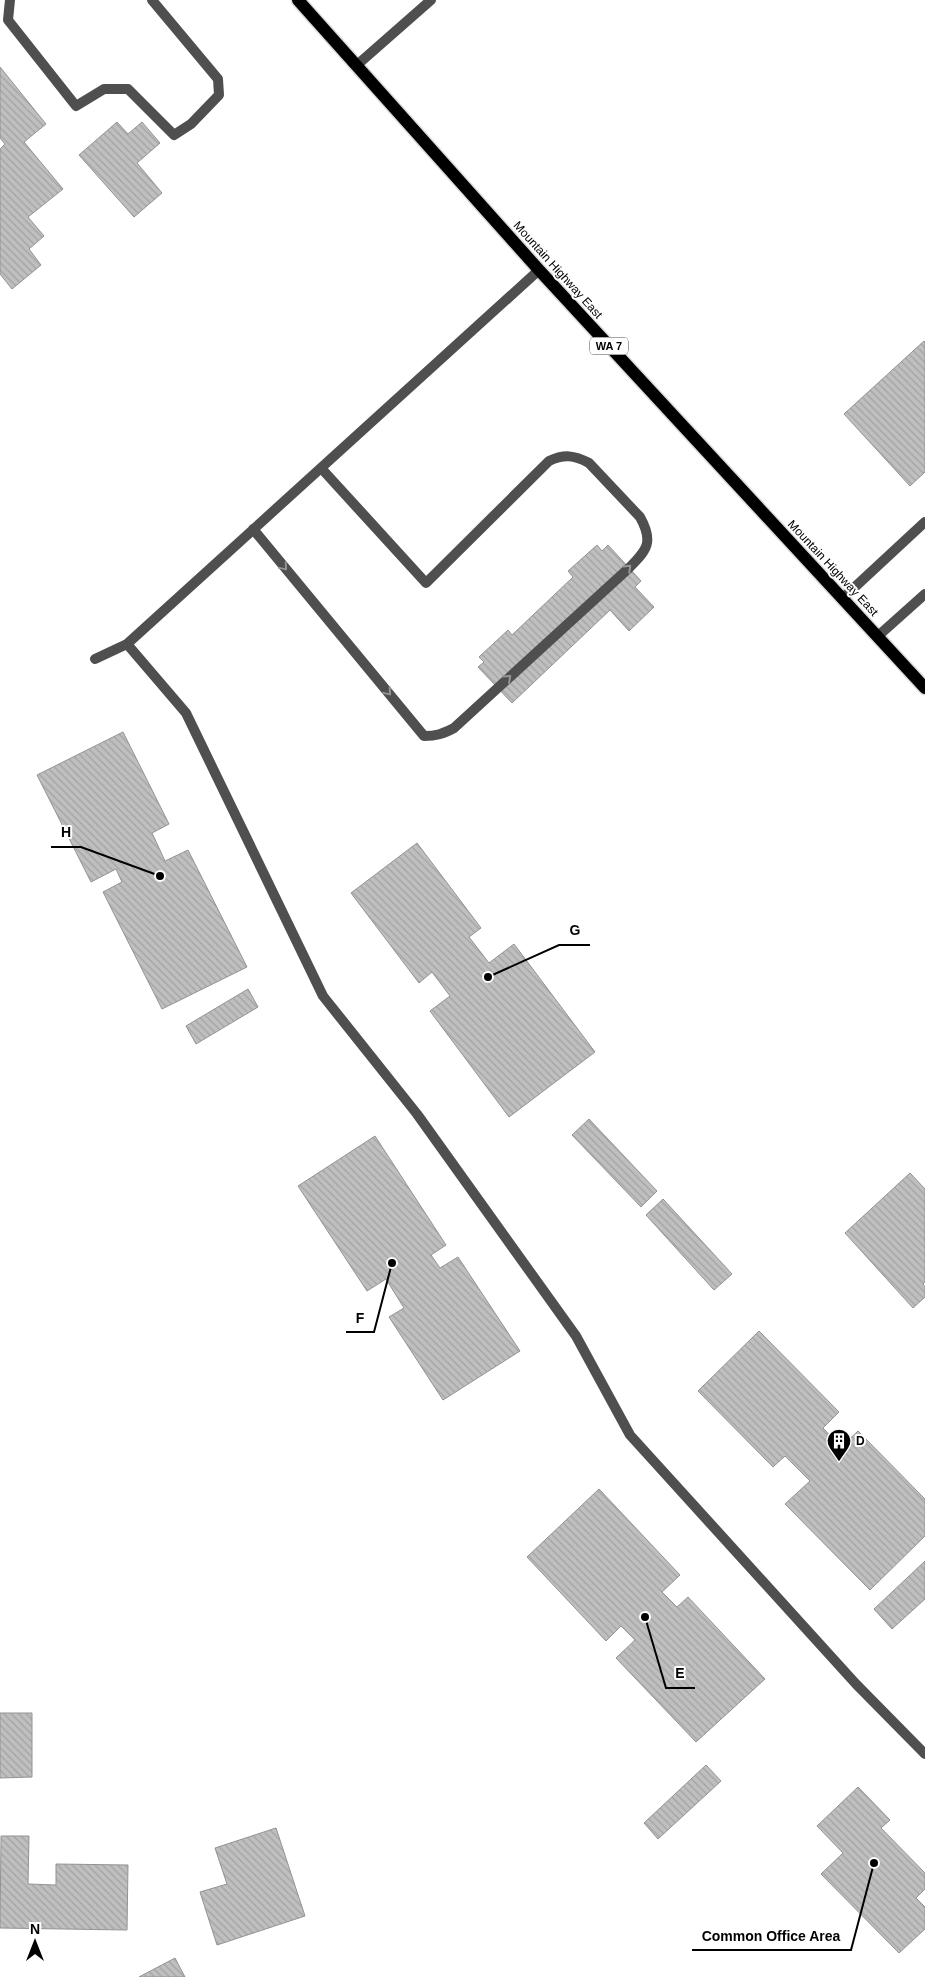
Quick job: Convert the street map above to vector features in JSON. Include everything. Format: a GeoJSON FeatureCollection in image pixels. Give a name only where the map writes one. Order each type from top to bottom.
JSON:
{"type":"FeatureCollection","features":[{"type":"Feature","properties":{"kind":"main road","name":"Mountain Highway East"},"geometry":{"type":"LineString","coordinates":[[298,0],[539,270],[925,688]]}},
{"type":"Feature","properties":{"kind":"lane"},"geometry":{"type":"LineString","coordinates":[[10,0],[8,20],[76,106],[104,89],[128,89],[174,135],[191,124],[219,95],[218,79],[152,0]]}},
{"type":"Feature","properties":{"kind":"lane"},"geometry":{"type":"LineString","coordinates":[[357,65],[431,0]]}},
{"type":"Feature","properties":{"kind":"lane"},"geometry":{"type":"LineString","coordinates":[[95,659],[127,644],[539,270]]}},
{"type":"Feature","properties":{"kind":"lane"},"geometry":{"type":"LineString","coordinates":[[253,529],[424,736],[445,734],[454,728],[629,568],[645,551],[647,544],[645,526],[640,517],[589,462],[568,455],[549,461],[426,583],[321,468]]}},
{"type":"Feature","properties":{"kind":"lane"},"geometry":{"type":"LineString","coordinates":[[843,598],[925,522]]}},
{"type":"Feature","properties":{"kind":"lane"},"geometry":{"type":"LineString","coordinates":[[878,636],[925,594]]}},
{"type":"Feature","properties":{"kind":"lane"},"geometry":{"type":"LineString","coordinates":[[127,644],[186,713],[323,996],[417,1114],[576,1336],[630,1435],[856,1684],[925,1754]]}},
{"type":"Feature","properties":{"kind":"building"},"geometry":{"type":"Polygon","coordinates":[[[0,67],[46,124],[24,142],[63,189],[28,217],[44,236],[29,249],[41,265],[12,289],[0,274],[0,149],[5,144],[0,138],[0,67]]]}},
{"type":"Feature","properties":{"kind":"building"},"geometry":{"type":"Polygon","coordinates":[[[117,122],[128,134],[142,122],[160,143],[137,163],[162,193],[134,217],[79,155],[117,122]]]}},
{"type":"Feature","properties":{"kind":"building"},"geometry":{"type":"Polygon","coordinates":[[[924,341],[925,472],[910,486],[844,414],[924,341]]]}},
{"type":"Feature","properties":{"kind":"building"},"geometry":{"type":"Polygon","coordinates":[[[597,545],[602,551],[608,545],[641,581],[635,587],[654,607],[629,631],[610,610],[512,703],[478,667],[484,662],[479,657],[508,630],[512,635],[573,577],[568,571],[597,545]]]}},
{"type":"Feature","properties":{"kind":"building"},"geometry":{"type":"Polygon","coordinates":[[[123,732],[169,824],[152,833],[165,861],[188,850],[247,967],[162,1009],[103,892],[122,882],[116,869],[91,882],[37,775],[123,732]]]}},
{"type":"Feature","properties":{"kind":"building"},"geometry":{"type":"Polygon","coordinates":[[[417,843],[481,928],[469,937],[489,963],[514,944],[595,1052],[509,1117],[430,1011],[450,996],[432,972],[419,983],[351,893],[417,843]]]}},
{"type":"Feature","properties":{"kind":"building"},"geometry":{"type":"Polygon","coordinates":[[[248,989],[258,1007],[196,1044],[186,1026],[248,989]]]}},
{"type":"Feature","properties":{"kind":"building"},"geometry":{"type":"Polygon","coordinates":[[[589,1119],[657,1191],[641,1207],[572,1135],[589,1119]]]}},
{"type":"Feature","properties":{"kind":"building"},"geometry":{"type":"Polygon","coordinates":[[[375,1136],[446,1245],[431,1255],[440,1268],[458,1257],[520,1351],[443,1400],[389,1317],[404,1308],[386,1279],[367,1291],[298,1186],[375,1136]]]}},
{"type":"Feature","properties":{"kind":"building"},"geometry":{"type":"Polygon","coordinates":[[[910,1173],[925,1189],[925,1282],[923,1284],[925,1287],[925,1297],[913,1308],[845,1233],[910,1173]]]}},
{"type":"Feature","properties":{"kind":"building"},"geometry":{"type":"Polygon","coordinates":[[[663,1199],[732,1274],[714,1290],[646,1215],[663,1199]]]}},
{"type":"Feature","properties":{"kind":"building","name":"D"},"geometry":{"type":"Polygon","coordinates":[[[759,1331],[839,1412],[823,1428],[841,1447],[858,1431],[925,1499],[925,1536],[870,1590],[785,1504],[810,1481],[785,1456],[773,1467],[698,1391],[759,1331]]]}},
{"type":"Feature","properties":{"kind":"building"},"geometry":{"type":"Polygon","coordinates":[[[599,1489],[680,1575],[662,1592],[677,1607],[688,1597],[765,1679],[696,1742],[616,1658],[635,1640],[621,1626],[606,1641],[527,1557],[599,1489]]]}},
{"type":"Feature","properties":{"kind":"building"},"geometry":{"type":"Polygon","coordinates":[[[925,1561],[925,1599],[892,1629],[874,1609],[925,1561]]]}},
{"type":"Feature","properties":{"kind":"building"},"geometry":{"type":"Polygon","coordinates":[[[0,1713],[32,1713],[32,1777],[0,1778],[0,1713]]]}},
{"type":"Feature","properties":{"kind":"building"},"geometry":{"type":"Polygon","coordinates":[[[706,1765],[721,1781],[658,1839],[644,1823],[706,1765]]]}},
{"type":"Feature","properties":{"kind":"building"},"geometry":{"type":"Polygon","coordinates":[[[858,1787],[890,1820],[881,1828],[925,1873],[925,1889],[916,1898],[925,1907],[925,1929],[899,1953],[821,1874],[843,1853],[817,1826],[858,1787]]]}},
{"type":"Feature","properties":{"kind":"building"},"geometry":{"type":"Polygon","coordinates":[[[276,1828],[305,1916],[217,1945],[200,1892],[227,1884],[215,1848],[276,1828]]]}},
{"type":"Feature","properties":{"kind":"building"},"geometry":{"type":"Polygon","coordinates":[[[1,1836],[29,1836],[28,1884],[56,1885],[56,1864],[128,1865],[127,1930],[0,1928],[1,1836]]]}},
{"type":"Feature","properties":{"kind":"building"},"geometry":{"type":"Polygon","coordinates":[[[175,1958],[185,1977],[139,1977],[175,1958]]]}},
{"type":"Feature","properties":{"kind":"place","name":"H"},"geometry":{"type":"Point","coordinates":[160,876]}},
{"type":"Feature","properties":{"kind":"place","name":"G"},"geometry":{"type":"Point","coordinates":[488,977]}},
{"type":"Feature","properties":{"kind":"place","name":"F"},"geometry":{"type":"Point","coordinates":[392,1263]}},
{"type":"Feature","properties":{"kind":"place","name":"D"},"geometry":{"type":"Point","coordinates":[839,1462]}},
{"type":"Feature","properties":{"kind":"place","name":"E"},"geometry":{"type":"Point","coordinates":[645,1617]}},
{"type":"Feature","properties":{"kind":"place","name":"Common Office Area"},"geometry":{"type":"Point","coordinates":[874,1863]}}]}
